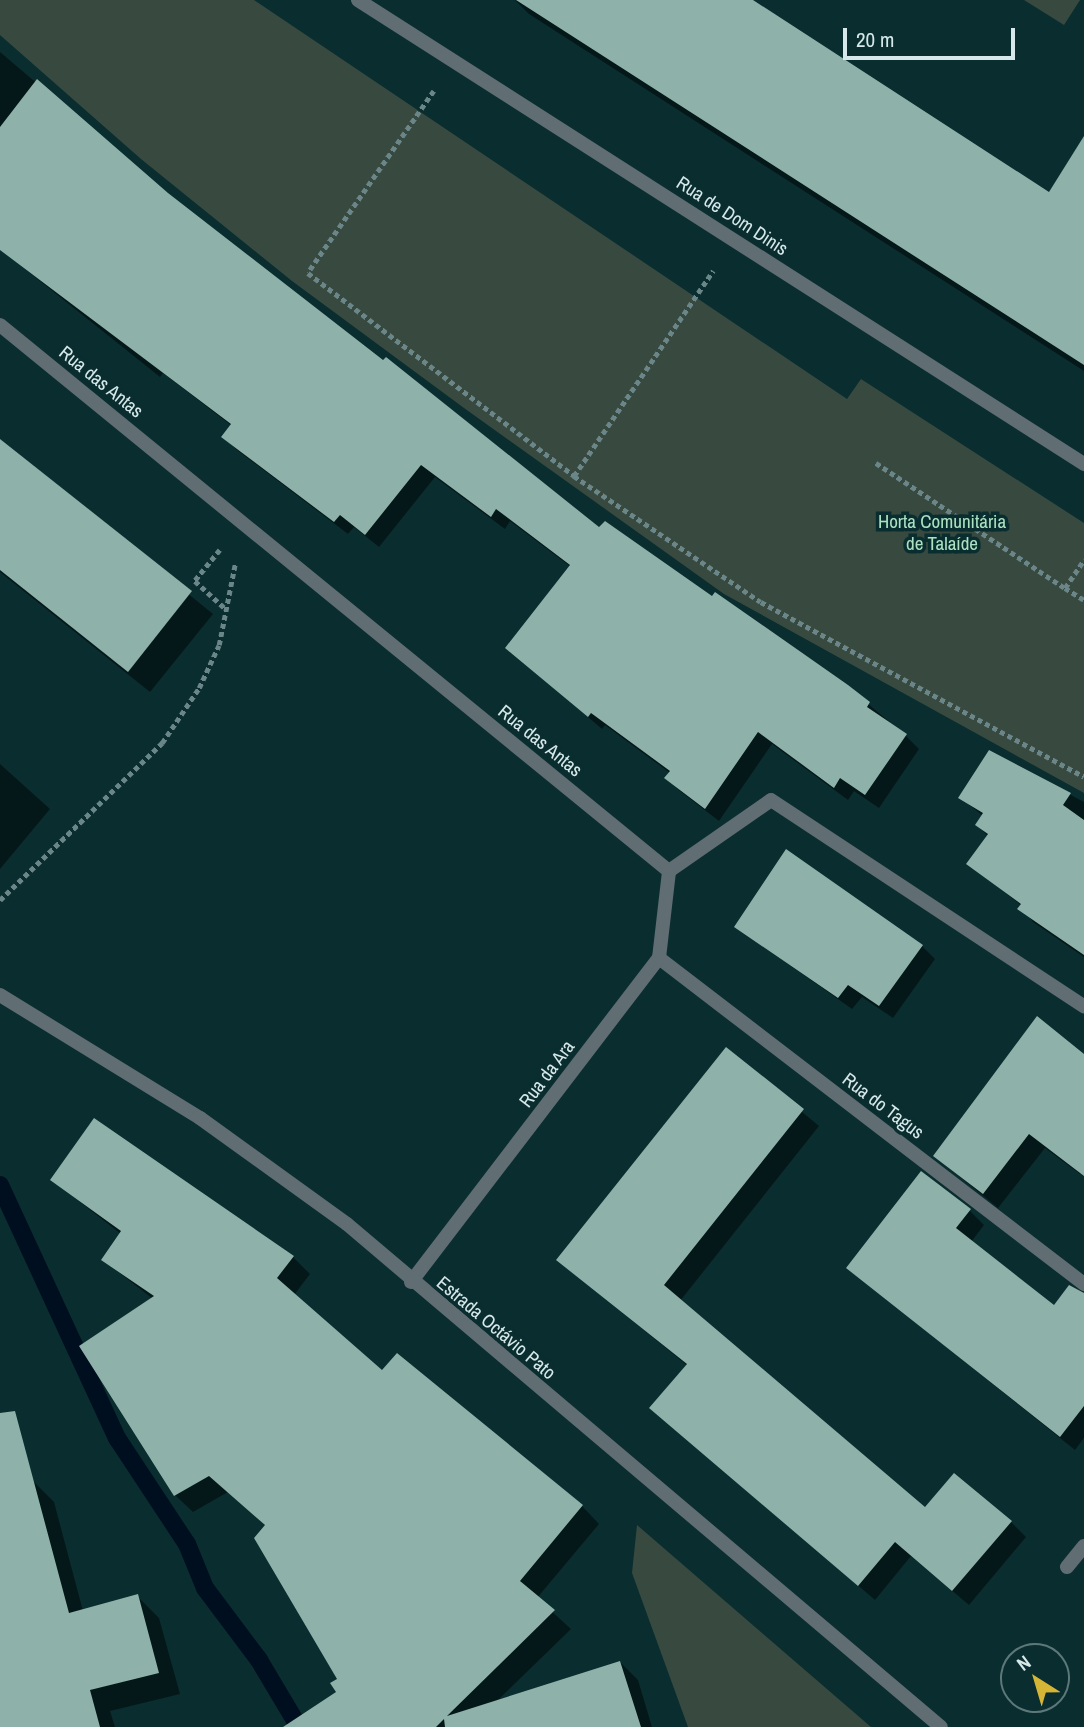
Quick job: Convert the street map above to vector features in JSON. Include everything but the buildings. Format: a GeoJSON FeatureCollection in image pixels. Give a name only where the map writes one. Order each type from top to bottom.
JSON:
{"type":"FeatureCollection","features":[{"type":"Feature","properties":{"kind":"street","name":"Rua de Dom Dinis"},"geometry":{"type":"LineString","coordinates":[[368,2],[455,62],[1084,464]]}},
{"type":"Feature","properties":{"kind":"street","name":"Rua das Antas"},"geometry":{"type":"LineString","coordinates":[[0,325],[669,871]]}},
{"type":"Feature","properties":{"kind":"street"},"geometry":{"type":"LineString","coordinates":[[659,958],[669,871],[771,800],[1084,1006]]}},
{"type":"Feature","properties":{"kind":"street","name":"Rua da Ara"},"geometry":{"type":"LineString","coordinates":[[411,1282],[659,958]]}},
{"type":"Feature","properties":{"kind":"street","name":"Rua do Tagus"},"geometry":{"type":"LineString","coordinates":[[659,958],[1084,1284]]}},
{"type":"Feature","properties":{"kind":"street","name":"Estrada Octávio Pato"},"geometry":{"type":"LineString","coordinates":[[0,995],[200,1118],[346,1224],[411,1282],[941,1727]]}},
{"type":"Feature","properties":{"kind":"street"},"geometry":{"type":"LineString","coordinates":[[1067,1567],[1084,1546]]}},
{"type":"Feature","properties":{"kind":"path"},"geometry":{"type":"LineString","coordinates":[[455,62],[308,273],[574,476],[761,602],[1084,777]]}},
{"type":"Feature","properties":{"kind":"path"},"geometry":{"type":"LineString","coordinates":[[574,476],[734,240]]}},
{"type":"Feature","properties":{"kind":"path"},"geometry":{"type":"LineString","coordinates":[[876,463],[1084,600]]}},
{"type":"Feature","properties":{"kind":"path"},"geometry":{"type":"LineString","coordinates":[[1065,588],[1084,560]]}},
{"type":"Feature","properties":{"kind":"path"},"geometry":{"type":"LineString","coordinates":[[0,900],[162,743],[200,688],[228,610],[195,581]]}},
{"type":"Feature","properties":{"kind":"green space","name":"Horta Comunitária de Talaíde"},"geometry":{"type":"Polygon","coordinates":[[[0,0],[254,0],[847,399],[861,379],[1084,523],[1084,793],[724,594],[464,408],[292,281],[141,159],[0,35],[0,0]]]}},
{"type":"Feature","properties":{"kind":"green space"},"geometry":{"type":"Polygon","coordinates":[[[1024,0],[1080,0],[1064,25],[1024,0]]]}},
{"type":"Feature","properties":{"kind":"green space"},"geometry":{"type":"Polygon","coordinates":[[[637,1525],[871,1727],[688,1727],[632,1573],[637,1525]]]}},
{"type":"Feature","properties":{"kind":"waterway"},"geometry":{"type":"LineString","coordinates":[[0,1185],[117,1438],[187,1544],[205,1588],[259,1660],[299,1727]]}}]}
